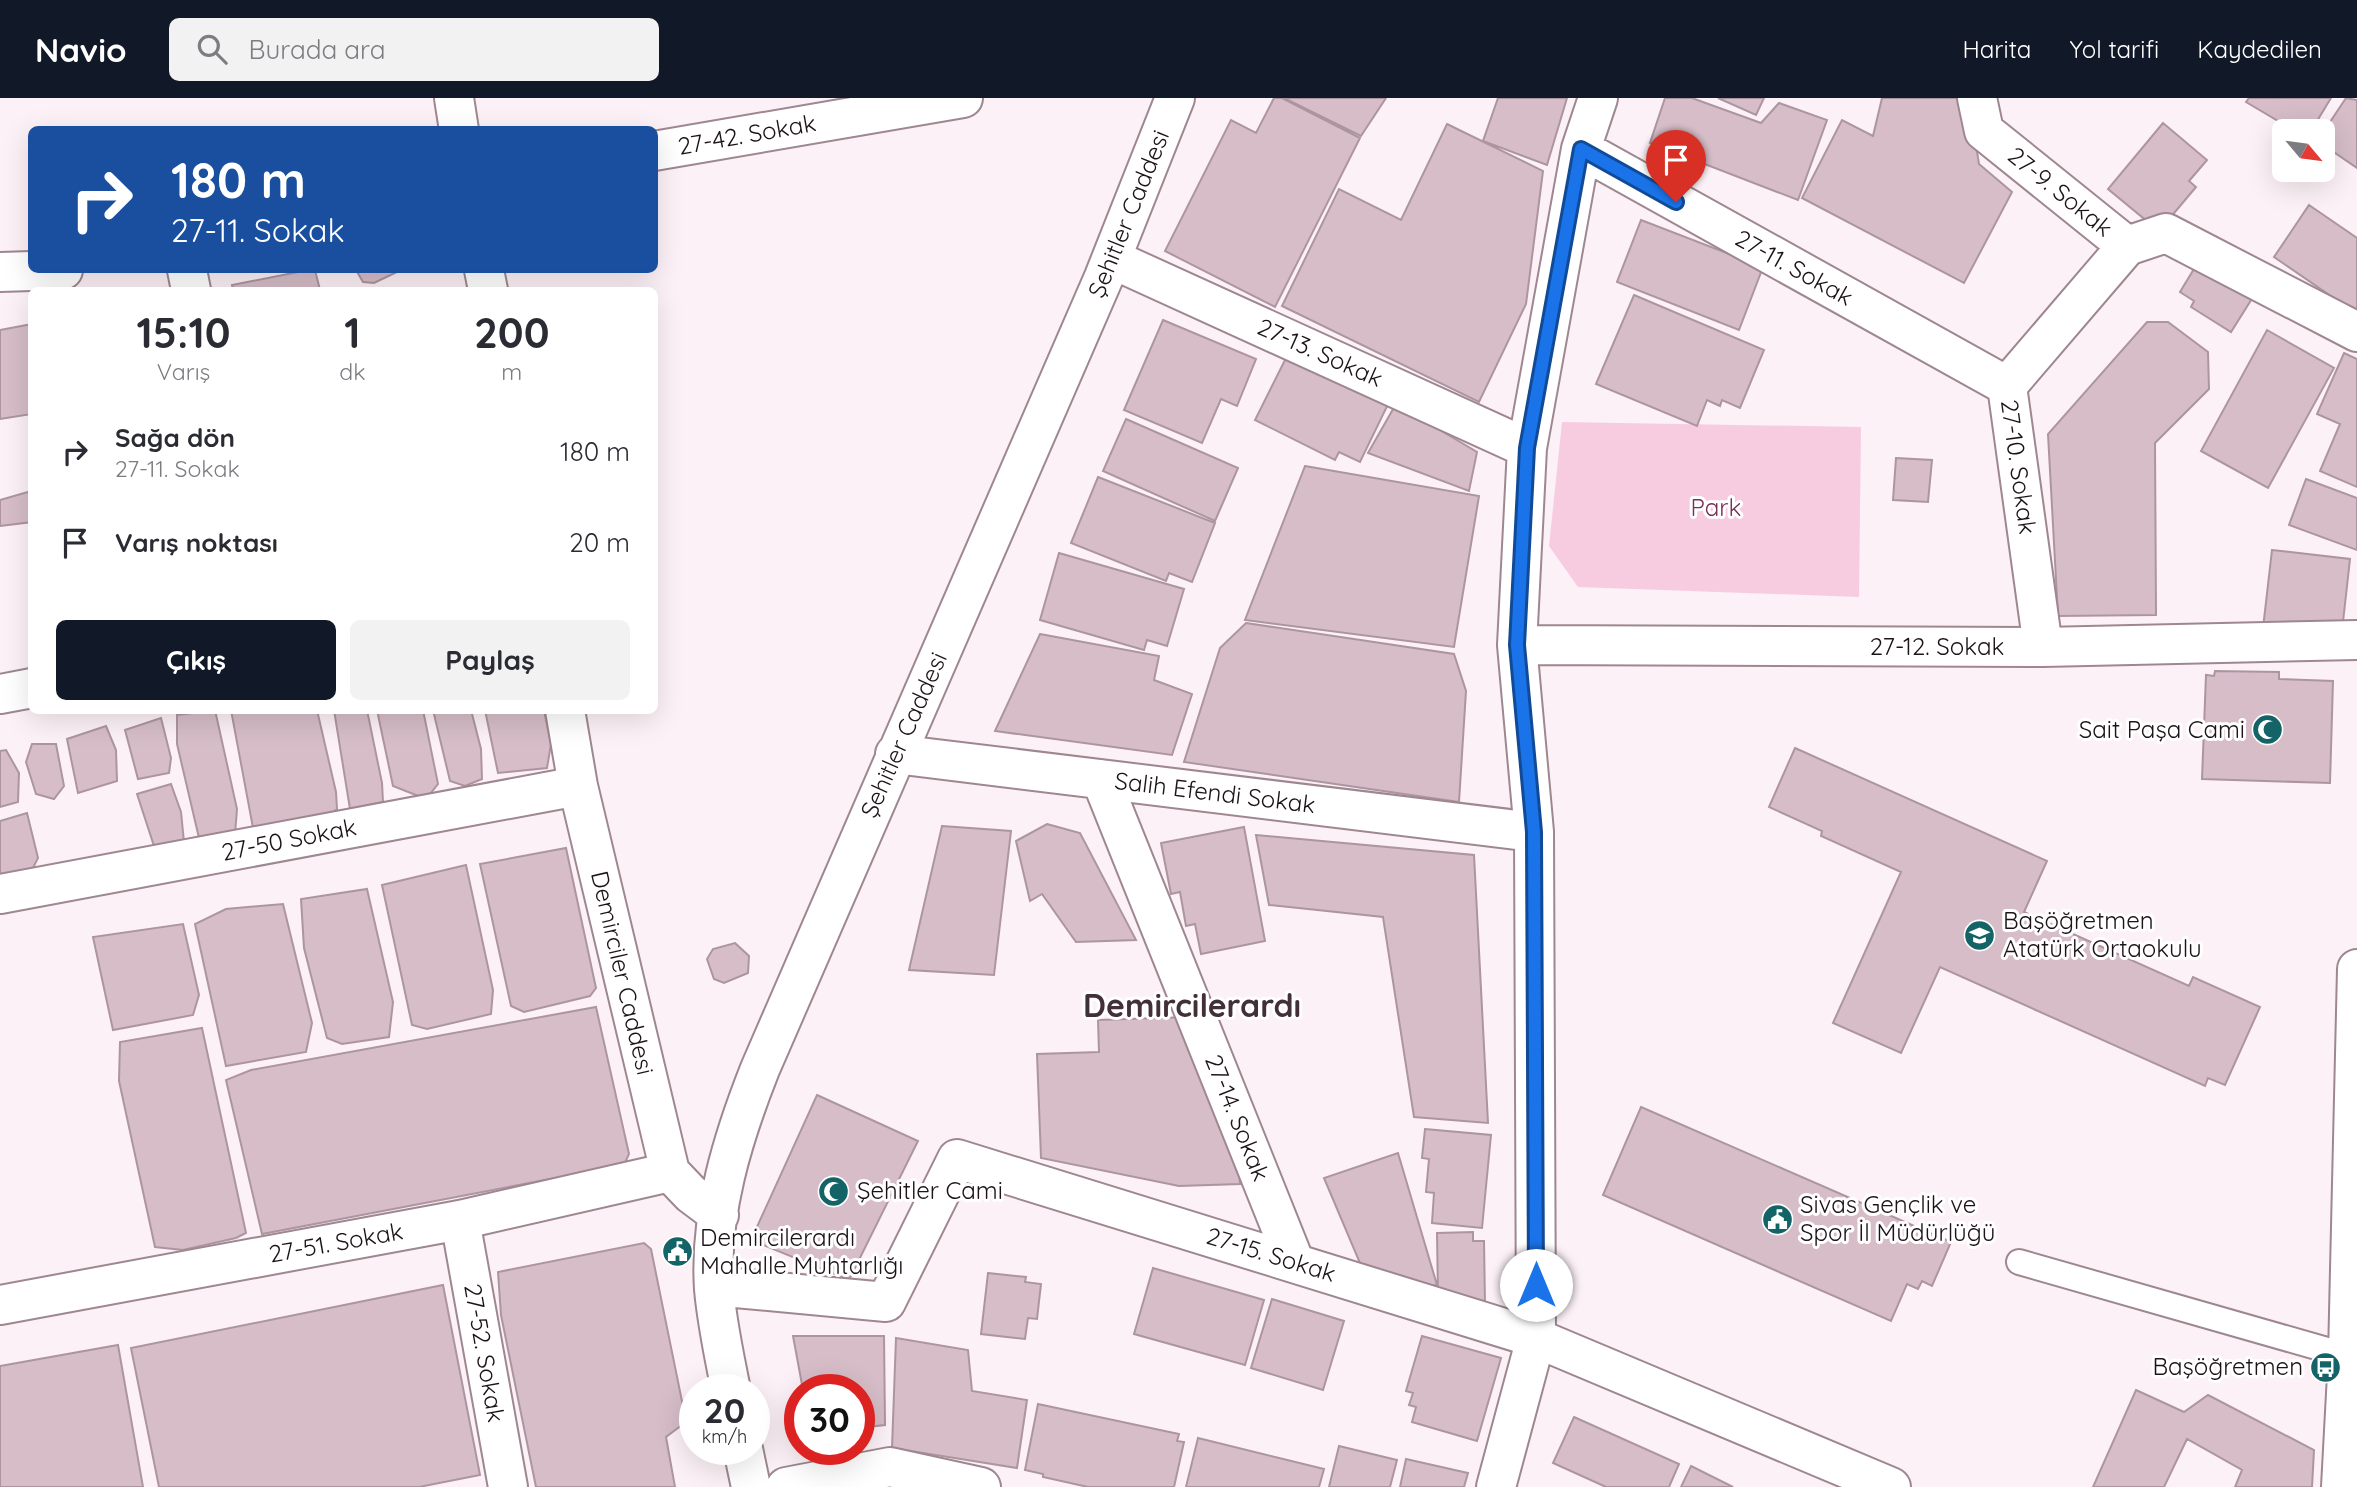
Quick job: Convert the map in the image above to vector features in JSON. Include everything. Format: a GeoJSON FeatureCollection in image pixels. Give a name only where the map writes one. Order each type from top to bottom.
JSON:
{"type":"FeatureCollection","features":[{"type":"Feature","properties":{"kind":"street"},"geometry":{"type":"LineString","coordinates":[[454,98],[458,126]]}},
{"type":"Feature","properties":{"kind":"street","name":"27-42. Sokak"},"geometry":{"type":"LineString","coordinates":[[658,150],[871,106],[963,98]]}},
{"type":"Feature","properties":{"kind":"street","name":"Şehitler Caddesi"},"geometry":{"type":"LineString","coordinates":[[728,1374],[714,1286],[719,1215],[740,1119],[895,754],[1112,259],[1175,98]]}},
{"type":"Feature","properties":{"kind":"street"},"geometry":{"type":"LineString","coordinates":[[1496,1487],[1536,1338],[1534,832],[1517,645],[1527,448],[1581,149],[1598,98]]}},
{"type":"Feature","properties":{"kind":"street","name":"27-9. Sokak"},"geometry":{"type":"LineString","coordinates":[[1977,98],[1984,131],[2127,246],[2165,233],[2357,332]]}},
{"type":"Feature","properties":{"kind":"street","name":"27-11. Sokak"},"geometry":{"type":"LineString","coordinates":[[1581,149],[2007,386]]}},
{"type":"Feature","properties":{"kind":"street","name":"27-10. Sokak"},"geometry":{"type":"LineString","coordinates":[[2043,647],[2007,386],[2127,246]]}},
{"type":"Feature","properties":{"kind":"street","name":"27-13. Sokak"},"geometry":{"type":"LineString","coordinates":[[1112,259],[1527,448]]}},
{"type":"Feature","properties":{"kind":"street"},"geometry":{"type":"LineString","coordinates":[[0,272],[28,271]]}},
{"type":"Feature","properties":{"kind":"street","name":"27-12. Sokak"},"geometry":{"type":"LineString","coordinates":[[1517,645],[2043,647],[2357,640]]}},
{"type":"Feature","properties":{"kind":"street"},"geometry":{"type":"LineString","coordinates":[[0,694],[28,689]]}},
{"type":"Feature","properties":{"kind":"street","name":"Demirciler Caddesi"},"geometry":{"type":"LineString","coordinates":[[566,714],[578,786],[670,1172]]}},
{"type":"Feature","properties":{"kind":"street","name":"Salih Efendi Sokak"},"geometry":{"type":"LineString","coordinates":[[895,754],[1534,832]]}},
{"type":"Feature","properties":{"kind":"street","name":"27-14. Sokak"},"geometry":{"type":"LineString","coordinates":[[1101,779],[1295,1263]]}},
{"type":"Feature","properties":{"kind":"street","name":"27-50 Sokak"},"geometry":{"type":"LineString","coordinates":[[0,894],[578,786]]}},
{"type":"Feature","properties":{"kind":"street"},"geometry":{"type":"LineString","coordinates":[[2340,1487],[2348,1356],[2357,970]]}},
{"type":"Feature","properties":{"kind":"street","name":"27-15. Sokak"},"geometry":{"type":"LineString","coordinates":[[714,1286],[887,1302],[957,1159],[1536,1338],[1851,1479],[1891,1487]]}},
{"type":"Feature","properties":{"kind":"street"},"geometry":{"type":"LineString","coordinates":[[670,1172],[691,1194],[719,1215]]}},
{"type":"Feature","properties":{"kind":"street","name":"27-51. Sokak"},"geometry":{"type":"LineString","coordinates":[[0,1305],[460,1220],[670,1172]]}},
{"type":"Feature","properties":{"kind":"street","name":"27-52. Sokak"},"geometry":{"type":"LineString","coordinates":[[460,1220],[508,1487]]}},
{"type":"Feature","properties":{"kind":"street"},"geometry":{"type":"LineString","coordinates":[[746,1465],[751,1487]]}},
{"type":"Feature","properties":{"kind":"street"},"geometry":{"type":"LineString","coordinates":[[786,1487],[890,1467],[981,1487]]}},
{"type":"Feature","properties":{"kind":"lane"},"geometry":{"type":"LineString","coordinates":[[2019,1262],[2348,1356]]}},
{"type":"Feature","properties":{"kind":"green space","name":"Park"},"geometry":{"type":"Polygon","coordinates":[[[1562,422],[1861,427],[1859,597],[1578,587],[1549,546],[1562,422]]]}},
{"type":"Feature","properties":{"kind":"building"},"geometry":{"type":"Polygon","coordinates":[[[1274,98],[1282,98],[1360,138],[1275,307],[1165,251],[1231,120],[1256,133],[1274,98]]]}},
{"type":"Feature","properties":{"kind":"building"},"geometry":{"type":"Polygon","coordinates":[[[1284,98],[1386,98],[1361,136],[1284,98]]]}},
{"type":"Feature","properties":{"kind":"building"},"geometry":{"type":"Polygon","coordinates":[[[1498,98],[1567,98],[1547,165],[1483,141],[1498,98]]]}},
{"type":"Feature","properties":{"kind":"building"},"geometry":{"type":"Polygon","coordinates":[[[1665,98],[1692,98],[1761,123],[1779,103],[1827,120],[1798,200],[1650,143],[1665,98]]]}},
{"type":"Feature","properties":{"kind":"building"},"geometry":{"type":"Polygon","coordinates":[[[1718,98],[1764,98],[1756,115],[1718,98]]]}},
{"type":"Feature","properties":{"kind":"building"},"geometry":{"type":"Polygon","coordinates":[[[1882,98],[1960,98],[1970,108],[1979,164],[2012,192],[1964,283],[1802,198],[1842,120],[1873,136],[1882,98]]]}},
{"type":"Feature","properties":{"kind":"building"},"geometry":{"type":"Polygon","coordinates":[[[2249,98],[2331,98],[2318,119],[2275,119],[2246,102],[2249,98]]]}},
{"type":"Feature","properties":{"kind":"building"},"geometry":{"type":"Polygon","coordinates":[[[2346,98],[2357,100],[2357,168],[2335,153],[2335,119],[2332,119],[2346,98]]]}},
{"type":"Feature","properties":{"kind":"building"},"geometry":{"type":"Polygon","coordinates":[[[2163,123],[2207,160],[2189,181],[2196,187],[2159,231],[2108,189],[2163,123]]]}},
{"type":"Feature","properties":{"kind":"building"},"geometry":{"type":"Polygon","coordinates":[[[1447,124],[1543,171],[1526,304],[1479,402],[1282,306],[1339,189],[1401,220],[1447,124]]]}},
{"type":"Feature","properties":{"kind":"building"},"geometry":{"type":"Polygon","coordinates":[[[2309,205],[2357,238],[2357,314],[2274,257],[2309,205]]]}},
{"type":"Feature","properties":{"kind":"building"},"geometry":{"type":"Polygon","coordinates":[[[1641,220],[1763,267],[1739,330],[1617,282],[1641,220]]]}},
{"type":"Feature","properties":{"kind":"building"},"geometry":{"type":"Polygon","coordinates":[[[2203,254],[2258,289],[2231,332],[2191,307],[2194,301],[2180,292],[2203,254]]]}},
{"type":"Feature","properties":{"kind":"building"},"geometry":{"type":"Polygon","coordinates":[[[293,273],[316,273],[319,287],[232,287],[293,273]]]}},
{"type":"Feature","properties":{"kind":"building"},"geometry":{"type":"Polygon","coordinates":[[[358,273],[395,273],[374,283],[363,282],[358,273]]]}},
{"type":"Feature","properties":{"kind":"building"},"geometry":{"type":"Polygon","coordinates":[[[1634,295],[1764,350],[1740,408],[1722,400],[1720,406],[1707,400],[1697,426],[1596,384],[1634,295]]]}},
{"type":"Feature","properties":{"kind":"building"},"geometry":{"type":"Polygon","coordinates":[[[1163,320],[1256,359],[1237,406],[1221,399],[1202,443],[1124,410],[1163,320]]]}},
{"type":"Feature","properties":{"kind":"building"},"geometry":{"type":"Polygon","coordinates":[[[2147,322],[2168,322],[2208,352],[2209,389],[2155,443],[2156,615],[2058,616],[2048,434],[2147,322]]]}},
{"type":"Feature","properties":{"kind":"building"},"geometry":{"type":"Polygon","coordinates":[[[28,325],[28,415],[0,419],[0,330],[28,325]]]}},
{"type":"Feature","properties":{"kind":"building"},"geometry":{"type":"Polygon","coordinates":[[[2267,330],[2334,368],[2268,488],[2201,451],[2267,330]]]}},
{"type":"Feature","properties":{"kind":"building"},"geometry":{"type":"Polygon","coordinates":[[[1293,344],[1393,394],[1360,462],[1339,452],[1335,460],[1255,420],[1293,344]]]}},
{"type":"Feature","properties":{"kind":"building"},"geometry":{"type":"Polygon","coordinates":[[[2344,353],[2357,359],[2357,487],[2320,471],[2340,424],[2317,414],[2344,353]]]}},
{"type":"Feature","properties":{"kind":"building"},"geometry":{"type":"Polygon","coordinates":[[[1396,404],[1477,452],[1469,491],[1368,453],[1396,404]]]}},
{"type":"Feature","properties":{"kind":"building"},"geometry":{"type":"Polygon","coordinates":[[[1126,419],[1238,468],[1215,521],[1103,471],[1126,419]]]}},
{"type":"Feature","properties":{"kind":"building"},"geometry":{"type":"Polygon","coordinates":[[[1896,458],[1932,460],[1928,502],[1893,500],[1896,458]]]}},
{"type":"Feature","properties":{"kind":"building"},"geometry":{"type":"Polygon","coordinates":[[[1305,466],[1479,496],[1454,647],[1245,620],[1305,466]]]}},
{"type":"Feature","properties":{"kind":"building"},"geometry":{"type":"Polygon","coordinates":[[[1098,477],[1215,523],[1192,582],[1169,573],[1166,581],[1071,543],[1098,477]]]}},
{"type":"Feature","properties":{"kind":"building"},"geometry":{"type":"Polygon","coordinates":[[[2306,479],[2357,498],[2357,550],[2289,525],[2306,479]]]}},
{"type":"Feature","properties":{"kind":"building"},"geometry":{"type":"Polygon","coordinates":[[[28,492],[28,522],[0,526],[0,500],[28,492]]]}},
{"type":"Feature","properties":{"kind":"building"},"geometry":{"type":"Polygon","coordinates":[[[2272,550],[2350,559],[2342,631],[2263,628],[2272,550]]]}},
{"type":"Feature","properties":{"kind":"building"},"geometry":{"type":"Polygon","coordinates":[[[1059,553],[1184,589],[1167,646],[1147,640],[1144,650],[1040,620],[1059,553]]]}},
{"type":"Feature","properties":{"kind":"building"},"geometry":{"type":"Polygon","coordinates":[[[1246,623],[1454,654],[1466,691],[1459,802],[1184,762],[1220,648],[1246,623]]]}},
{"type":"Feature","properties":{"kind":"building"},"geometry":{"type":"Polygon","coordinates":[[[1040,634],[1159,656],[1154,680],[1192,694],[1172,755],[995,731],[1040,634]]]}},
{"type":"Feature","properties":{"kind":"building","name":"Sait Paşa Cami"},"geometry":{"type":"Polygon","coordinates":[[[2215,671],[2279,672],[2279,679],[2333,681],[2330,783],[2202,779],[2206,675],[2214,676],[2215,671]]]}},
{"type":"Feature","properties":{"kind":"building"},"geometry":{"type":"Polygon","coordinates":[[[216,714],[237,809],[235,834],[199,838],[177,744],[177,715],[216,714]]]}},
{"type":"Feature","properties":{"kind":"building"},"geometry":{"type":"Polygon","coordinates":[[[232,714],[318,714],[336,792],[337,809],[326,818],[253,828],[232,714]]]}},
{"type":"Feature","properties":{"kind":"building"},"geometry":{"type":"Polygon","coordinates":[[[335,714],[368,714],[382,783],[383,802],[350,809],[335,714]]]}},
{"type":"Feature","properties":{"kind":"building"},"geometry":{"type":"Polygon","coordinates":[[[378,714],[424,714],[438,784],[426,799],[393,786],[378,714]]]}},
{"type":"Feature","properties":{"kind":"building"},"geometry":{"type":"Polygon","coordinates":[[[434,714],[472,714],[481,749],[482,779],[465,786],[450,781],[434,714]]]}},
{"type":"Feature","properties":{"kind":"building"},"geometry":{"type":"Polygon","coordinates":[[[486,714],[545,714],[551,744],[547,768],[498,773],[486,714]]]}},
{"type":"Feature","properties":{"kind":"building"},"geometry":{"type":"Polygon","coordinates":[[[161,718],[171,758],[169,773],[138,779],[125,730],[161,718]]]}},
{"type":"Feature","properties":{"kind":"building"},"geometry":{"type":"Polygon","coordinates":[[[106,726],[116,750],[117,781],[78,793],[67,739],[106,726]]]}},
{"type":"Feature","properties":{"kind":"building"},"geometry":{"type":"Polygon","coordinates":[[[32,744],[56,744],[64,786],[54,799],[36,794],[26,762],[32,744]]]}},
{"type":"Feature","properties":{"kind":"building","name":"Başöğretmen Atatürk Ortaokulu"},"geometry":{"type":"Polygon","coordinates":[[[1795,748],[2047,861],[2024,912],[2189,986],[2193,977],[2260,1007],[2225,1085],[2208,1078],[2205,1086],[1940,967],[1901,1053],[1833,1023],[1901,872],[1821,836],[1822,831],[1769,807],[1795,748]]]}},
{"type":"Feature","properties":{"kind":"building"},"geometry":{"type":"Polygon","coordinates":[[[6,750],[19,773],[18,802],[0,807],[0,751],[6,750]]]}},
{"type":"Feature","properties":{"kind":"building"},"geometry":{"type":"Polygon","coordinates":[[[171,784],[181,812],[184,842],[155,849],[137,794],[171,784]]]}},
{"type":"Feature","properties":{"kind":"building"},"geometry":{"type":"Polygon","coordinates":[[[27,813],[38,858],[31,872],[0,875],[0,821],[27,813]]]}},
{"type":"Feature","properties":{"kind":"building"},"geometry":{"type":"Polygon","coordinates":[[[1047,824],[1080,833],[1136,940],[1076,942],[1042,894],[1030,901],[1016,841],[1047,824]]]}},
{"type":"Feature","properties":{"kind":"building"},"geometry":{"type":"Polygon","coordinates":[[[942,826],[1011,831],[994,975],[909,970],[942,826]]]}},
{"type":"Feature","properties":{"kind":"building"},"geometry":{"type":"Polygon","coordinates":[[[1244,827],[1265,941],[1201,954],[1195,924],[1186,926],[1180,892],[1171,894],[1161,843],[1244,827]]]}},
{"type":"Feature","properties":{"kind":"building"},"geometry":{"type":"Polygon","coordinates":[[[1256,835],[1474,855],[1488,1123],[1414,1117],[1383,917],[1269,905],[1256,835]]]}},
{"type":"Feature","properties":{"kind":"building"},"geometry":{"type":"Polygon","coordinates":[[[566,848],[596,988],[590,996],[524,1012],[511,1006],[480,864],[566,848]]]}},
{"type":"Feature","properties":{"kind":"building"},"geometry":{"type":"Polygon","coordinates":[[[466,865],[493,990],[491,1014],[427,1029],[412,1025],[382,885],[466,865]]]}},
{"type":"Feature","properties":{"kind":"building"},"geometry":{"type":"Polygon","coordinates":[[[367,889],[393,1002],[389,1037],[342,1044],[327,1038],[304,948],[301,899],[367,889]]]}},
{"type":"Feature","properties":{"kind":"building"},"geometry":{"type":"Polygon","coordinates":[[[283,904],[312,1023],[306,1052],[226,1066],[195,924],[226,909],[283,904]]]}},
{"type":"Feature","properties":{"kind":"building"},"geometry":{"type":"Polygon","coordinates":[[[183,924],[199,995],[193,1015],[113,1030],[93,937],[183,924]]]}},
{"type":"Feature","properties":{"kind":"building"},"geometry":{"type":"Polygon","coordinates":[[[735,943],[749,956],[748,973],[724,983],[714,979],[707,959],[713,949],[735,943]]]}},
{"type":"Feature","properties":{"kind":"building"},"geometry":{"type":"Polygon","coordinates":[[[596,1007],[629,1154],[624,1165],[262,1234],[226,1080],[251,1070],[596,1007]]]}},
{"type":"Feature","properties":{"kind":"building"},"geometry":{"type":"Polygon","coordinates":[[[1189,1017],[1238,1133],[1240,1184],[1179,1186],[1041,1158],[1037,1054],[1099,1052],[1098,1020],[1189,1017]]]}},
{"type":"Feature","properties":{"kind":"building"},"geometry":{"type":"Polygon","coordinates":[[[202,1028],[246,1233],[236,1238],[183,1250],[155,1247],[119,1081],[120,1042],[202,1028]]]}},
{"type":"Feature","properties":{"kind":"building","name":"Şehitler Cami"},"geometry":{"type":"Polygon","coordinates":[[[817,1095],[918,1141],[849,1280],[751,1240],[817,1095]]]}},
{"type":"Feature","properties":{"kind":"building","name":"Sivas Gençlik ve Spor İl Müdürlüğü"},"geometry":{"type":"Polygon","coordinates":[[[1641,1107],[1951,1242],[1932,1286],[1922,1281],[1918,1289],[1907,1284],[1891,1321],[1603,1195],[1641,1107]]]}},
{"type":"Feature","properties":{"kind":"building"},"geometry":{"type":"Polygon","coordinates":[[[1425,1129],[1491,1135],[1482,1228],[1432,1223],[1434,1193],[1426,1192],[1429,1159],[1422,1158],[1425,1129]]]}},
{"type":"Feature","properties":{"kind":"building"},"geometry":{"type":"Polygon","coordinates":[[[1398,1153],[1437,1285],[1395,1291],[1365,1275],[1324,1178],[1398,1153]]]}},
{"type":"Feature","properties":{"kind":"building"},"geometry":{"type":"Polygon","coordinates":[[[1473,1232],[1473,1241],[1484,1241],[1485,1304],[1438,1296],[1437,1233],[1473,1232]]]}},
{"type":"Feature","properties":{"kind":"building"},"geometry":{"type":"Polygon","coordinates":[[[644,1243],[651,1249],[679,1386],[679,1427],[666,1437],[675,1487],[536,1487],[501,1315],[498,1272],[644,1243]]]}},
{"type":"Feature","properties":{"kind":"building"},"geometry":{"type":"Polygon","coordinates":[[[1153,1268],[1264,1300],[1245,1365],[1134,1334],[1153,1268]]]}},
{"type":"Feature","properties":{"kind":"building"},"geometry":{"type":"Polygon","coordinates":[[[988,1273],[1026,1277],[1025,1282],[1041,1284],[1037,1319],[1028,1318],[1025,1339],[981,1334],[988,1273]]]}},
{"type":"Feature","properties":{"kind":"building"},"geometry":{"type":"Polygon","coordinates":[[[443,1285],[480,1475],[419,1487],[159,1487],[131,1348],[443,1285]]]}},
{"type":"Feature","properties":{"kind":"building"},"geometry":{"type":"Polygon","coordinates":[[[1272,1299],[1344,1321],[1323,1390],[1251,1368],[1272,1299]]]}},
{"type":"Feature","properties":{"kind":"building"},"geometry":{"type":"Polygon","coordinates":[[[793,1336],[884,1336],[885,1425],[875,1426],[875,1374],[800,1374],[793,1336]]]}},
{"type":"Feature","properties":{"kind":"building"},"geometry":{"type":"Polygon","coordinates":[[[1422,1336],[1501,1358],[1477,1441],[1412,1422],[1416,1407],[1409,1405],[1413,1393],[1406,1391],[1422,1336]]]}},
{"type":"Feature","properties":{"kind":"building"},"geometry":{"type":"Polygon","coordinates":[[[896,1338],[968,1350],[972,1391],[1027,1400],[1017,1468],[892,1448],[896,1338]]]}},
{"type":"Feature","properties":{"kind":"building"},"geometry":{"type":"Polygon","coordinates":[[[118,1345],[143,1487],[0,1487],[0,1366],[118,1345]]]}},
{"type":"Feature","properties":{"kind":"building"},"geometry":{"type":"Polygon","coordinates":[[[2136,1390],[2184,1412],[2208,1395],[2314,1450],[2312,1487],[2235,1487],[2242,1470],[2187,1439],[2164,1487],[2093,1487],[2136,1390]]]}},
{"type":"Feature","properties":{"kind":"building"},"geometry":{"type":"Polygon","coordinates":[[[1038,1404],[1179,1434],[1177,1441],[1184,1442],[1174,1487],[1088,1487],[1025,1470],[1038,1404]]]}},
{"type":"Feature","properties":{"kind":"building"},"geometry":{"type":"Polygon","coordinates":[[[1574,1417],[1679,1464],[1669,1487],[1606,1487],[1553,1463],[1574,1417]]]}},
{"type":"Feature","properties":{"kind":"building"},"geometry":{"type":"Polygon","coordinates":[[[1198,1438],[1324,1469],[1319,1487],[1186,1487],[1198,1438]]]}},
{"type":"Feature","properties":{"kind":"building"},"geometry":{"type":"Polygon","coordinates":[[[1339,1446],[1397,1460],[1390,1487],[1329,1487],[1339,1446]]]}},
{"type":"Feature","properties":{"kind":"building"},"geometry":{"type":"Polygon","coordinates":[[[1406,1459],[1468,1473],[1464,1487],[1400,1487],[1406,1459]]]}},
{"type":"Feature","properties":{"kind":"building"},"geometry":{"type":"Polygon","coordinates":[[[1691,1466],[1733,1487],[1681,1487],[1691,1466]]]}},
{"type":"Feature","properties":{"kind":"place","name":"Sait Paşa Cami"},"geometry":{"type":"Point","coordinates":[2268,730]}},
{"type":"Feature","properties":{"kind":"place","name":"Başöğretmen Atatürk Ortaokulu"},"geometry":{"type":"Point","coordinates":[1980,935]}},
{"type":"Feature","properties":{"kind":"place","name":"Şehitler Cami"},"geometry":{"type":"Point","coordinates":[834,1191]}},
{"type":"Feature","properties":{"kind":"place","name":"Sivas Gençlik ve Spor İl Müdürlüğü"},"geometry":{"type":"Point","coordinates":[1777,1219]}},
{"type":"Feature","properties":{"kind":"place","name":"Demircilerardı Mahalle Muhtarlığı"},"geometry":{"type":"Point","coordinates":[677,1252]}},
{"type":"Feature","properties":{"kind":"place","name":"Başöğretmen"},"geometry":{"type":"Point","coordinates":[2326,1367]}},
{"type":"Feature","properties":{"kind":"district","name":"Demircilerardı"},"geometry":{"type":"Point","coordinates":[1192,1006]}},
{"type":"Feature","properties":{"kind":"route"},"geometry":{"type":"LineString","coordinates":[[1536,1285],[1534,832],[1517,645],[1527,448],[1581,149],[1676,202]]}}]}
